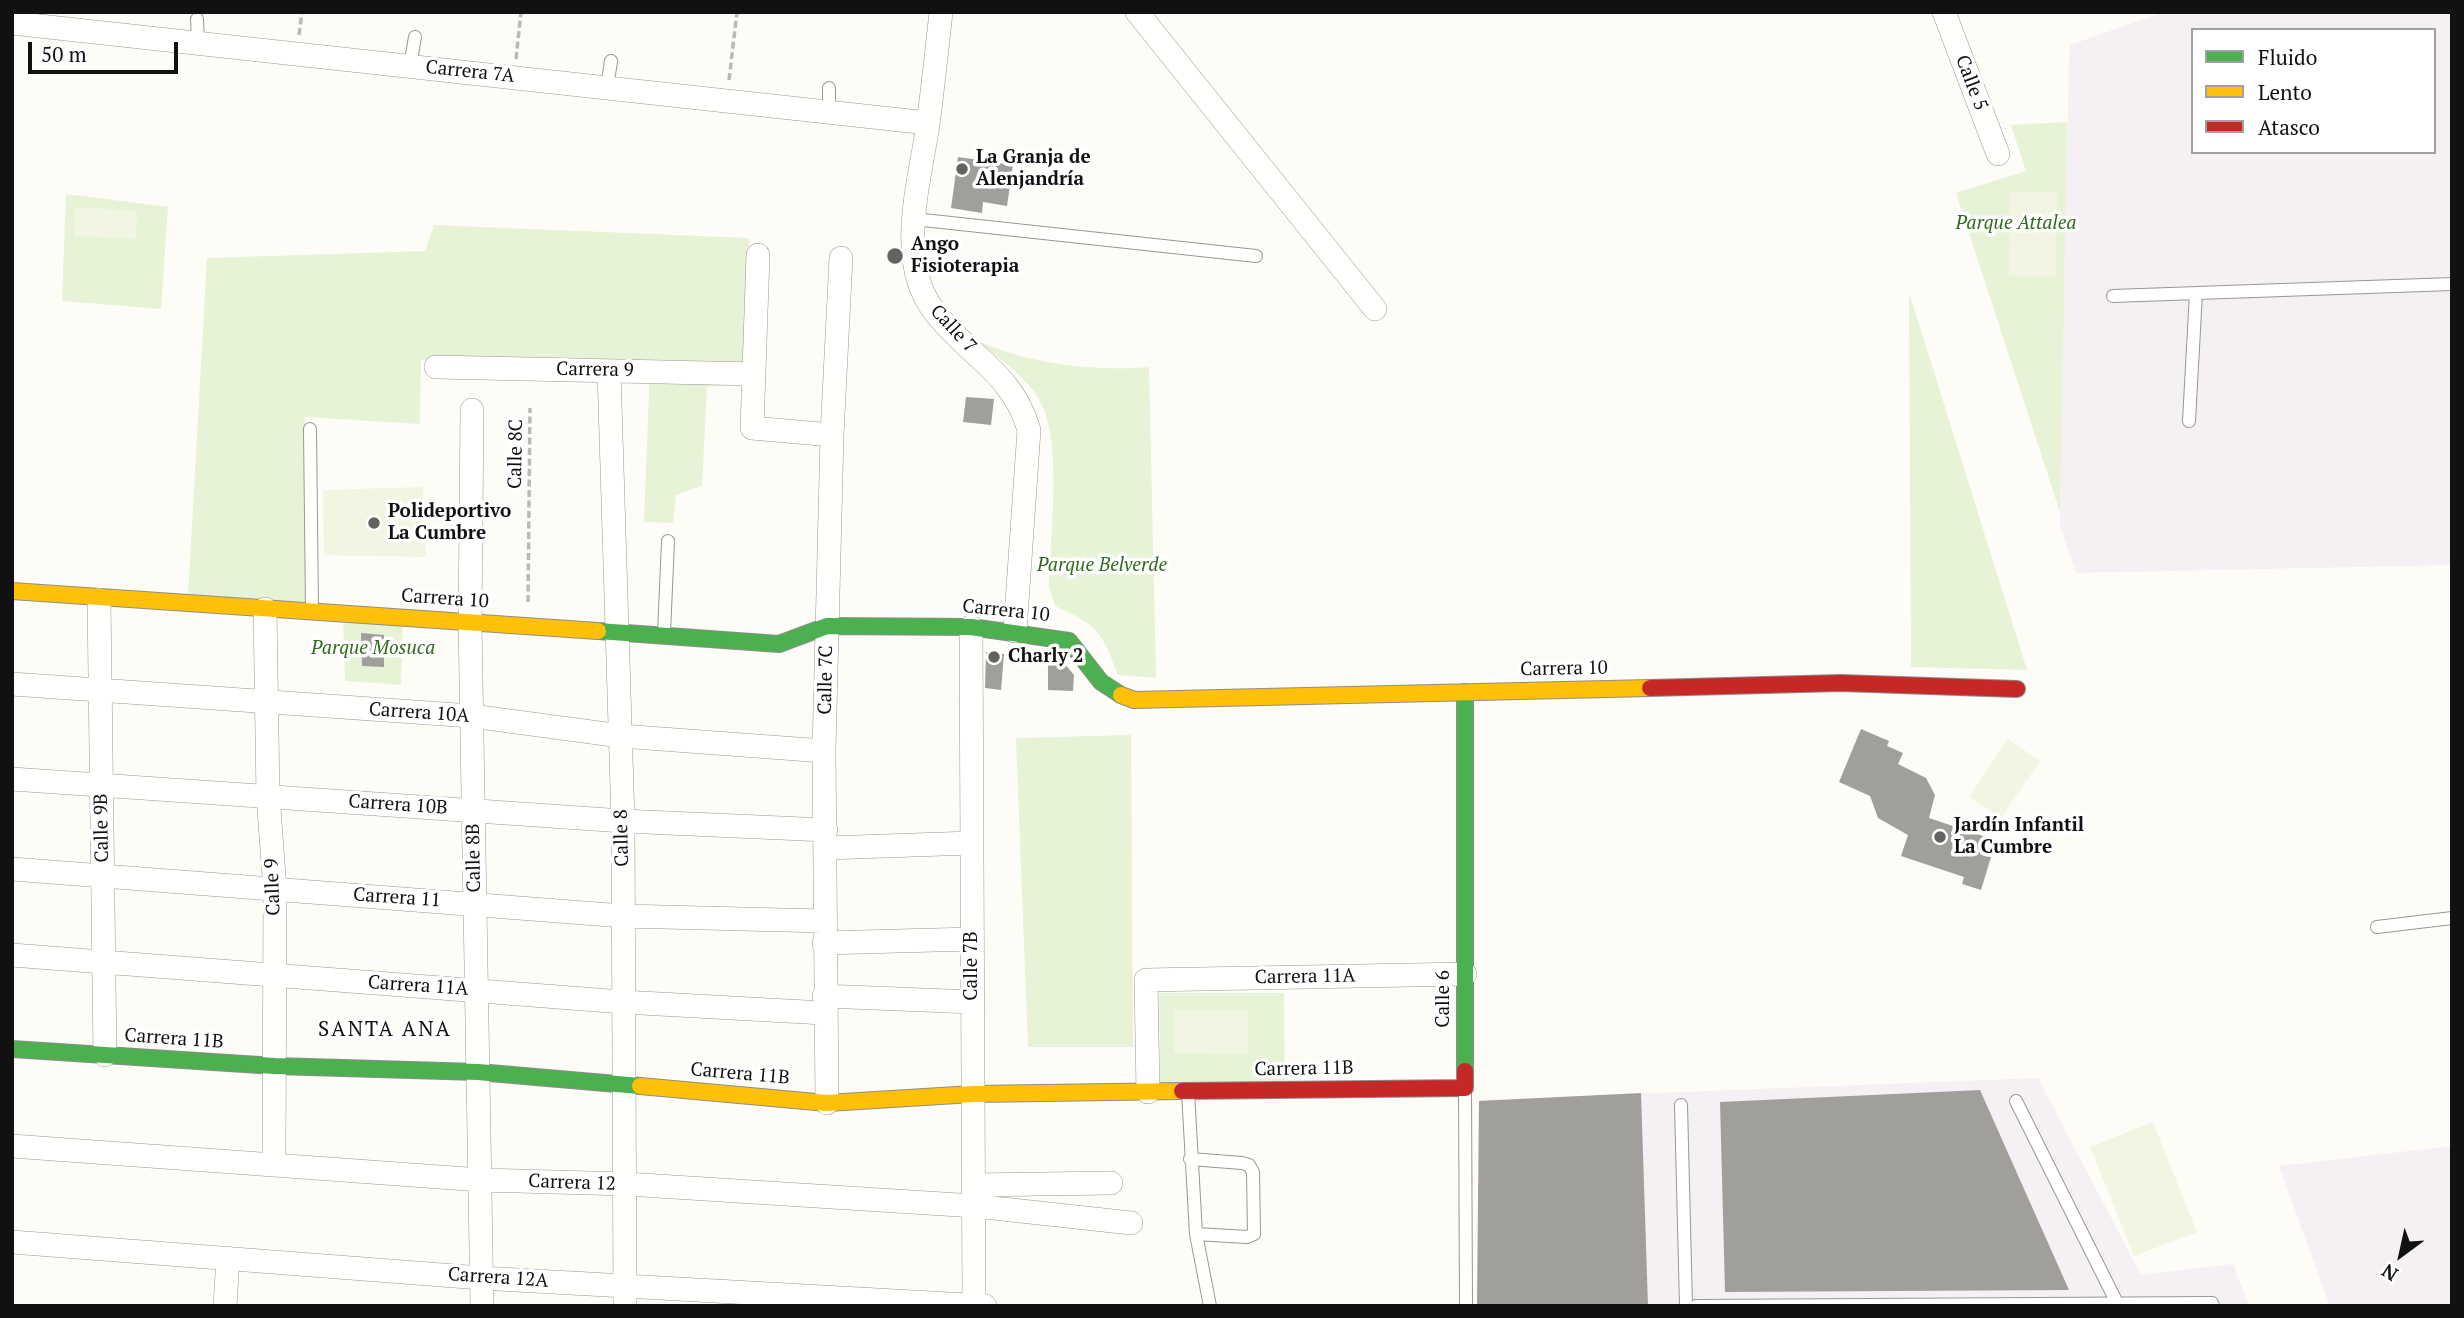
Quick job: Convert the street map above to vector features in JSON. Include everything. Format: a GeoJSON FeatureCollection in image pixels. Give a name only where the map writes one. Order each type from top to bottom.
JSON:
{"type":"FeatureCollection","features":[{"type":"Feature","properties":{"kind":"street","name":"Calle 7"},"geometry":{"type":"LineString","coordinates":[[941,12],[914,219],[914,260],[922,293],[947,327],[1003,379],[1024,411],[1029,430],[1015,631]]}},
{"type":"Feature","properties":{"kind":"street"},"geometry":{"type":"LineString","coordinates":[[1137,12],[1375,309]]}},
{"type":"Feature","properties":{"kind":"street","name":"Calle 5"},"geometry":{"type":"LineString","coordinates":[[1944,12],[1998,155]]}},
{"type":"Feature","properties":{"kind":"street","name":"Carrera 7A"},"geometry":{"type":"LineString","coordinates":[[12,23],[197,31],[410,66],[928,123]]}},
{"type":"Feature","properties":{"kind":"street"},"geometry":{"type":"LineString","coordinates":[[758,256],[752,428],[832,435]]}},
{"type":"Feature","properties":{"kind":"street","name":"Calle 7C"},"geometry":{"type":"LineString","coordinates":[[827,1103],[824,1005],[824,751],[832,435],[841,258]]}},
{"type":"Feature","properties":{"kind":"street","name":"Carrera 9"},"geometry":{"type":"LineString","coordinates":[[436,368],[754,374]]}},
{"type":"Feature","properties":{"kind":"street","name":"Calle 8"},"geometry":{"type":"LineString","coordinates":[[609,370],[621,736],[625,1296]]}},
{"type":"Feature","properties":{"kind":"street","name":"Calle 8B"},"geometry":{"type":"LineString","coordinates":[[472,410],[470,623],[482,1306]]}},
{"type":"Feature","properties":{"kind":"street","name":"Carrera 10"},"geometry":{"type":"LineString","coordinates":[[12,591],[99,600],[312,611],[528,625],[618,635],[779,644],[797,641],[808,631],[827,626],[971,627],[1015,631],[1069,641],[1100,683],[1113,694],[1134,700],[1841,683],[2018,689]]}},
{"type":"Feature","properties":{"kind":"street","name":"Calle 9B"},"geometry":{"type":"LineString","coordinates":[[99,600],[105,1055]]}},
{"type":"Feature","properties":{"kind":"street","name":"Calle 9"},"geometry":{"type":"LineString","coordinates":[[265,609],[268,796],[275,889],[274,1165]]}},
{"type":"Feature","properties":{"kind":"street","name":"Calle 7B"},"geometry":{"type":"LineString","coordinates":[[971,627],[974,1305]]}},
{"type":"Feature","properties":{"kind":"street","name":"Carrera 10A"},"geometry":{"type":"LineString","coordinates":[[12,684],[472,716],[621,736],[824,751]]}},
{"type":"Feature","properties":{"kind":"street","name":"Calle 6"},"geometry":{"type":"LineString","coordinates":[[1465,692],[1465,1088]]}},
{"type":"Feature","properties":{"kind":"street","name":"Carrera 10B"},"geometry":{"type":"LineString","coordinates":[[12,779],[474,810],[826,839],[972,843]]}},
{"type":"Feature","properties":{"kind":"street","name":"Carrera 11"},"geometry":{"type":"LineString","coordinates":[[12,869],[824,932],[972,939]]}},
{"type":"Feature","properties":{"kind":"street","name":"Carrera 11A"},"geometry":{"type":"LineString","coordinates":[[12,955],[624,1002],[824,1005],[972,1002]]}},
{"type":"Feature","properties":{"kind":"street","name":"Carrera 11A"},"geometry":{"type":"LineString","coordinates":[[1147,1092],[1146,980],[1465,974]]}},
{"type":"Feature","properties":{"kind":"street","name":"Carrera 11B"},"geometry":{"type":"LineString","coordinates":[[12,1049],[275,1066],[478,1072],[827,1103],[973,1094],[1465,1088]]}},
{"type":"Feature","properties":{"kind":"street","name":"Carrera 12"},"geometry":{"type":"LineString","coordinates":[[12,1146],[481,1180],[974,1196],[1111,1183]]}},
{"type":"Feature","properties":{"kind":"street","name":"Carrera 12"},"geometry":{"type":"LineString","coordinates":[[974,1196],[1131,1223]]}},
{"type":"Feature","properties":{"kind":"street","name":"Carrera 12A"},"geometry":{"type":"LineString","coordinates":[[12,1242],[481,1278],[625,1296],[985,1306]]}},
{"type":"Feature","properties":{"kind":"street"},"geometry":{"type":"LineString","coordinates":[[225,1306],[228,1258]]}},
{"type":"Feature","properties":{"kind":"lane"},"geometry":{"type":"LineString","coordinates":[[410,66],[415,37]]}},
{"type":"Feature","properties":{"kind":"lane"},"geometry":{"type":"LineString","coordinates":[[607,88],[611,61]]}},
{"type":"Feature","properties":{"kind":"lane"},"geometry":{"type":"LineString","coordinates":[[829,88],[829,112]]}},
{"type":"Feature","properties":{"kind":"lane"},"geometry":{"type":"LineString","coordinates":[[914,219],[1256,256]]}},
{"type":"Feature","properties":{"kind":"lane"},"geometry":{"type":"LineString","coordinates":[[2113,296],[2452,284]]}},
{"type":"Feature","properties":{"kind":"lane"},"geometry":{"type":"LineString","coordinates":[[2189,421],[2196,293]]}},
{"type":"Feature","properties":{"kind":"lane"},"geometry":{"type":"LineString","coordinates":[[310,429],[312,611]]}},
{"type":"Feature","properties":{"kind":"lane"},"geometry":{"type":"LineString","coordinates":[[663,637],[668,541]]}},
{"type":"Feature","properties":{"kind":"lane"},"geometry":{"type":"LineString","coordinates":[[2377,927],[2452,918]]}},
{"type":"Feature","properties":{"kind":"lane","name":"Calle 6"},"geometry":{"type":"LineString","coordinates":[[1465,1088],[1466,1306]]}},
{"type":"Feature","properties":{"kind":"lane"},"geometry":{"type":"LineString","coordinates":[[1188,1091],[1196,1234],[1210,1306]]}},
{"type":"Feature","properties":{"kind":"lane"},"geometry":{"type":"LineString","coordinates":[[2016,1101],[2117,1303]]}},
{"type":"Feature","properties":{"kind":"lane"},"geometry":{"type":"LineString","coordinates":[[1681,1105],[1685,1306]]}},
{"type":"Feature","properties":{"kind":"lane"},"geometry":{"type":"LineString","coordinates":[[1190,1160],[1242,1163],[1250,1165],[1253,1172],[1254,1234],[1247,1237],[1196,1234]]}},
{"type":"Feature","properties":{"kind":"lane"},"geometry":{"type":"LineString","coordinates":[[1696,1306],[2117,1303],[2212,1303],[2213,1306]]}},
{"type":"Feature","properties":{"kind":"path"},"geometry":{"type":"LineString","coordinates":[[514,77],[521,12]]}},
{"type":"Feature","properties":{"kind":"path"},"geometry":{"type":"LineString","coordinates":[[727,101],[737,12]]}},
{"type":"Feature","properties":{"kind":"path","name":"Calle 8C"},"geometry":{"type":"LineString","coordinates":[[528,625],[530,408]]}},
{"type":"Feature","properties":{"kind":"shaded area"},"geometry":{"type":"Polygon","coordinates":[[[2164,12],[2452,12],[2452,565],[2076,573],[2060,527],[2063,269],[2070,45],[2164,12]]]}},
{"type":"Feature","properties":{"kind":"shaded area"},"geometry":{"type":"Polygon","coordinates":[[[2038,1078],[2141,1275],[2233,1264],[2249,1306],[1477,1306],[1479,1100],[2038,1078]]]}},
{"type":"Feature","properties":{"kind":"shaded area"},"geometry":{"type":"Polygon","coordinates":[[[2452,1146],[2452,1306],[2330,1306],[2279,1166],[2452,1146]]]}},
{"type":"Feature","properties":{"kind":"green space","name":"Parque Attalea"},"geometry":{"type":"Polygon","coordinates":[[[2067,122],[2060,512],[1956,193],[2026,171],[2011,125],[2067,122]]]}},
{"type":"Feature","properties":{"kind":"green space"},"geometry":{"type":"Polygon","coordinates":[[[2010,192],[2057,192],[2056,277],[2009,276],[2010,192]]]}},
{"type":"Feature","properties":{"kind":"green space"},"geometry":{"type":"Polygon","coordinates":[[[66,194],[168,207],[161,309],[62,301],[66,194]]]}},
{"type":"Feature","properties":{"kind":"green space"},"geometry":{"type":"Polygon","coordinates":[[[75,207],[137,211],[136,239],[74,236],[75,207]]]}},
{"type":"Feature","properties":{"kind":"green space"},"geometry":{"type":"Polygon","coordinates":[[[434,225],[749,238],[744,384],[707,387],[702,486],[676,495],[673,523],[644,522],[650,365],[421,360],[420,424],[305,417],[310,602],[188,596],[207,258],[425,251],[434,225]]]}},
{"type":"Feature","properties":{"kind":"green space"},"geometry":{"type":"Polygon","coordinates":[[[1909,292],[2027,670],[1911,667],[1909,292]]]}},
{"type":"Feature","properties":{"kind":"green space","name":"Parque Belverde"},"geometry":{"type":"Polygon","coordinates":[[[972,338],[1013,354],[1058,364],[1104,368],[1149,367],[1156,678],[1118,675],[1102,639],[1096,632],[1080,619],[1055,606],[1049,587],[1053,469],[1048,423],[1042,405],[1029,385],[1011,367],[972,338]]]}},
{"type":"Feature","properties":{"kind":"green space","name":"Polideportivo La Cumbre"},"geometry":{"type":"Polygon","coordinates":[[[423,487],[426,557],[324,555],[323,490],[423,487]]]}},
{"type":"Feature","properties":{"kind":"green space","name":"Parque Mosuca"},"geometry":{"type":"Polygon","coordinates":[[[343,613],[403,617],[401,685],[345,681],[343,613]]]}},
{"type":"Feature","properties":{"kind":"green space"},"geometry":{"type":"Polygon","coordinates":[[[1131,735],[1133,1047],[1028,1047],[1016,738],[1131,735]]]}},
{"type":"Feature","properties":{"kind":"green space"},"geometry":{"type":"Polygon","coordinates":[[[2008,739],[2040,761],[2001,818],[1969,797],[2008,739]]]}},
{"type":"Feature","properties":{"kind":"green space"},"geometry":{"type":"Polygon","coordinates":[[[1159,993],[1284,993],[1285,1083],[1160,1084],[1159,993]]]}},
{"type":"Feature","properties":{"kind":"green space"},"geometry":{"type":"Polygon","coordinates":[[[1174,1010],[1248,1010],[1248,1054],[1174,1053],[1174,1010]]]}},
{"type":"Feature","properties":{"kind":"green space"},"geometry":{"type":"Polygon","coordinates":[[[2153,1122],[2197,1232],[2134,1256],[2090,1147],[2153,1122]]]}},
{"type":"Feature","properties":{"kind":"building"},"geometry":{"type":"Polygon","coordinates":[[[958,157],[1013,165],[1007,206],[983,202],[982,213],[951,208],[958,157]]]}},
{"type":"Feature","properties":{"kind":"building"},"geometry":{"type":"Polygon","coordinates":[[[966,397],[994,399],[991,425],[963,422],[966,397]]]}},
{"type":"Feature","properties":{"kind":"building"},"geometry":{"type":"Polygon","coordinates":[[[361,633],[384,635],[384,667],[362,666],[361,633]]]}},
{"type":"Feature","properties":{"kind":"building"},"geometry":{"type":"Polygon","coordinates":[[[986,652],[1004,654],[1001,690],[985,688],[986,652]]]}},
{"type":"Feature","properties":{"kind":"building"},"geometry":{"type":"Polygon","coordinates":[[[1048,657],[1060,659],[1074,675],[1073,691],[1048,690],[1048,657]]]}},
{"type":"Feature","properties":{"kind":"building"},"geometry":{"type":"Polygon","coordinates":[[[1861,729],[1889,741],[1887,746],[1903,753],[1898,764],[1926,778],[1935,795],[1929,818],[1986,837],[1980,854],[1991,857],[1981,890],[1962,884],[1964,877],[1901,856],[1908,835],[1878,818],[1870,796],[1839,782],[1861,729]]]}},
{"type":"Feature","properties":{"kind":"building"},"geometry":{"type":"Polygon","coordinates":[[[1980,1090],[2069,1290],[1725,1292],[1720,1102],[1980,1090]]]}},
{"type":"Feature","properties":{"kind":"building"},"geometry":{"type":"Polygon","coordinates":[[[1641,1093],[1648,1306],[1477,1306],[1479,1101],[1641,1093]]]}},
{"type":"Feature","properties":{"kind":"traffic: fast"},"geometry":{"type":"LineString","coordinates":[[598,631],[779,644],[827,626],[971,627],[1069,641],[1101,682],[1121,695]]}},
{"type":"Feature","properties":{"kind":"traffic: fast"},"geometry":{"type":"LineString","coordinates":[[1465,692],[1465,1071]]}},
{"type":"Feature","properties":{"kind":"traffic: fast"},"geometry":{"type":"LineString","coordinates":[[12,1049],[275,1066],[478,1072],[640,1086]]}},
{"type":"Feature","properties":{"kind":"traffic: slow"},"geometry":{"type":"LineString","coordinates":[[12,591],[598,631]]}},
{"type":"Feature","properties":{"kind":"traffic: slow"},"geometry":{"type":"LineString","coordinates":[[1121,695],[1134,700],[1650,688]]}},
{"type":"Feature","properties":{"kind":"traffic: slow"},"geometry":{"type":"LineString","coordinates":[[640,1086],[827,1103],[973,1094],[1182,1091]]}},
{"type":"Feature","properties":{"kind":"traffic: jam"},"geometry":{"type":"LineString","coordinates":[[1650,688],[1841,683],[2017,689]]}},
{"type":"Feature","properties":{"kind":"traffic: jam"},"geometry":{"type":"LineString","coordinates":[[1182,1091],[1465,1088],[1465,1071]]}},
{"type":"Feature","properties":{"kind":"place","name":"La Granja de Alenjandría"},"geometry":{"type":"Point","coordinates":[962,169]}},
{"type":"Feature","properties":{"kind":"place","name":"Ango Fisioterapia"},"geometry":{"type":"Point","coordinates":[895,256]}},
{"type":"Feature","properties":{"kind":"place","name":"Polideportivo La Cumbre"},"geometry":{"type":"Point","coordinates":[374,523]}},
{"type":"Feature","properties":{"kind":"place","name":"Charly 2"},"geometry":{"type":"Point","coordinates":[994,657]}},
{"type":"Feature","properties":{"kind":"place","name":"Jardín Infantil La Cumbre"},"geometry":{"type":"Point","coordinates":[1940,837]}},
{"type":"Feature","properties":{"kind":"district","name":"SANTA ANA"},"geometry":{"type":"Point","coordinates":[385,1030]}}]}
